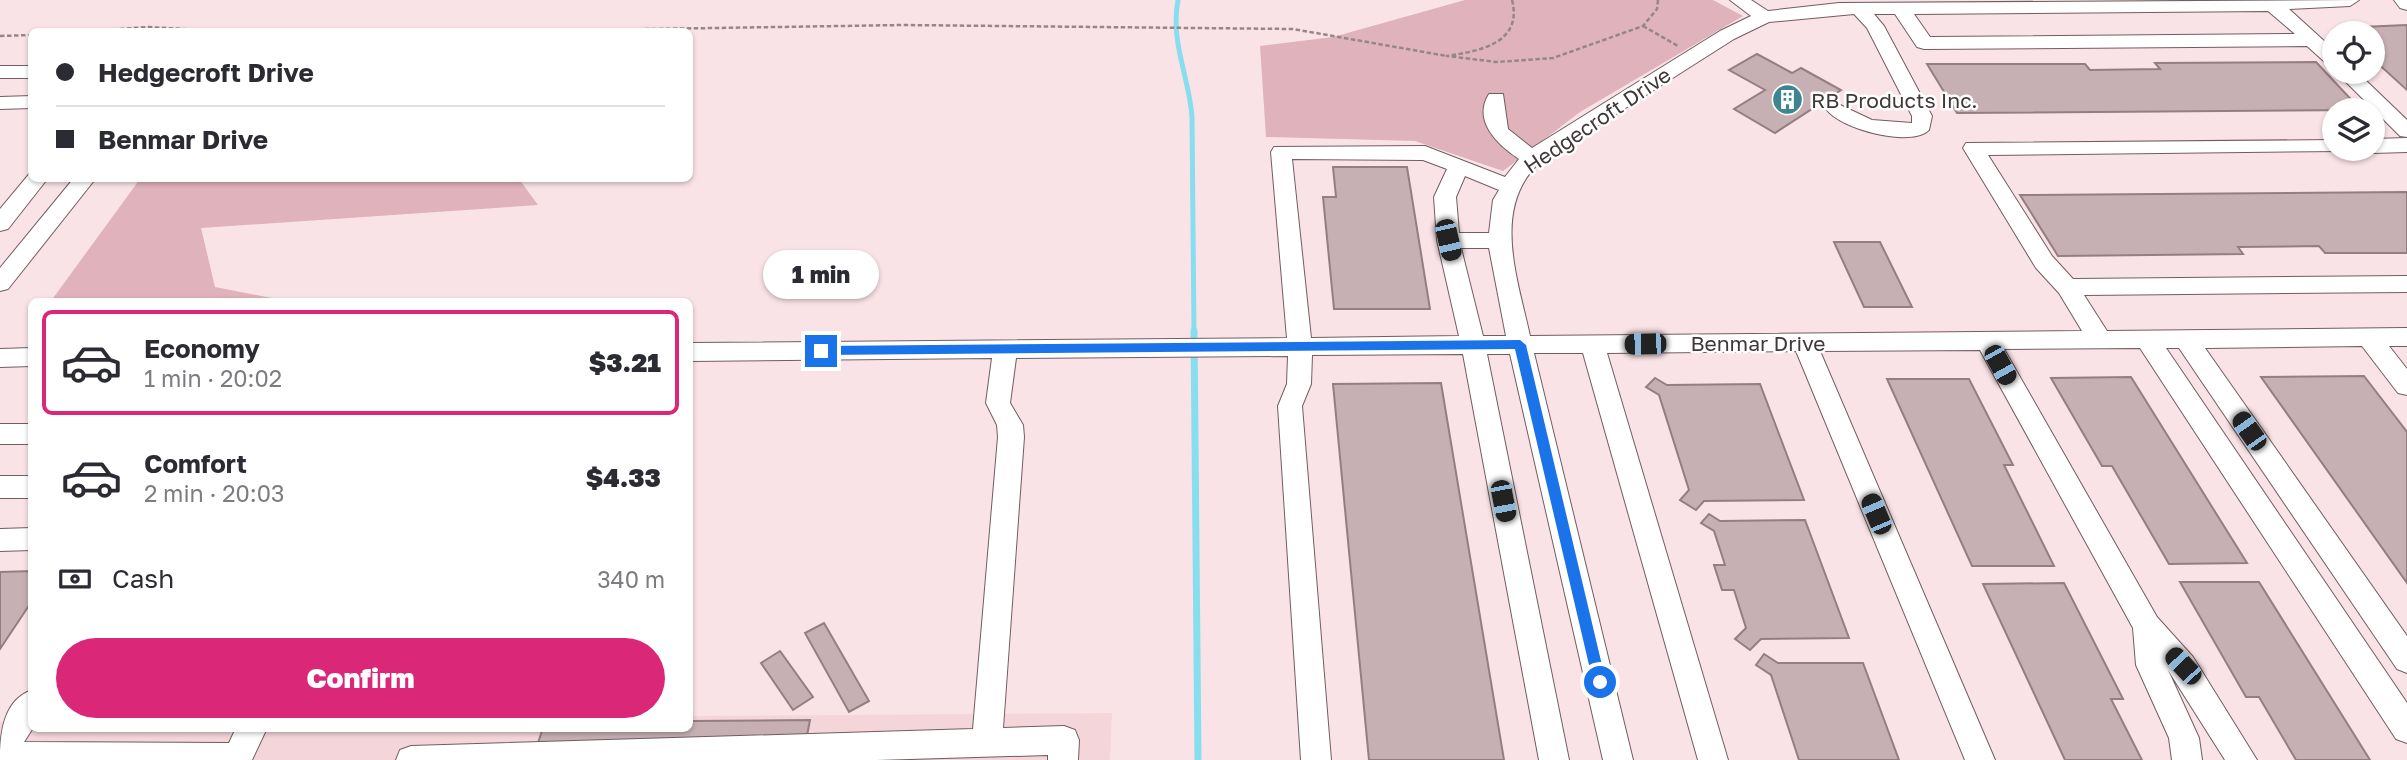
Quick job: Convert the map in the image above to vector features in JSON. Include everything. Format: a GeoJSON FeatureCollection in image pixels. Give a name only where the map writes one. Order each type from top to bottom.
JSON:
{"type":"FeatureCollection","features":[{"type":"Feature","properties":{"kind":"street"},"geometry":{"type":"LineString","coordinates":[[1739,0],[1765,17]]}},
{"type":"Feature","properties":{"kind":"street","name":"Hedgecroft Drive"},"geometry":{"type":"LineString","coordinates":[[1618,760],[1520,345],[1499,241],[1502,209],[1509,186],[1532,159],[1727,35],[1765,17],[1800,11],[2007,4],[2273,5],[2350,0]]}},
{"type":"Feature","properties":{"kind":"street"},"geometry":{"type":"LineString","coordinates":[[2403,0],[2407,4]]}},
{"type":"Feature","properties":{"kind":"street"},"geometry":{"type":"LineString","coordinates":[[2273,5],[2322,48]]}},
{"type":"Feature","properties":{"kind":"street"},"geometry":{"type":"LineString","coordinates":[[1836,109],[1867,126],[1916,131],[1922,125],[1923,116],[1875,26],[1859,9]]}},
{"type":"Feature","properties":{"kind":"street"},"geometry":{"type":"LineString","coordinates":[[1901,9],[1924,43],[2314,40]]}},
{"type":"Feature","properties":{"kind":"street"},"geometry":{"type":"LineString","coordinates":[[0,72],[28,72]]}},
{"type":"Feature","properties":{"kind":"street"},"geometry":{"type":"LineString","coordinates":[[2358,84],[2407,131]]}},
{"type":"Feature","properties":{"kind":"street"},"geometry":{"type":"LineString","coordinates":[[1496,98],[1493,122],[1498,135],[1532,159]]}},
{"type":"Feature","properties":{"kind":"street"},"geometry":{"type":"LineString","coordinates":[[0,103],[28,102]]}},
{"type":"Feature","properties":{"kind":"street"},"geometry":{"type":"LineString","coordinates":[[2385,146],[2407,145]]}},
{"type":"Feature","properties":{"kind":"street"},"geometry":{"type":"LineString","coordinates":[[2101,340],[2067,286],[2044,262],[1973,148],[2322,146]]}},
{"type":"Feature","properties":{"kind":"street"},"geometry":{"type":"LineString","coordinates":[[1316,760],[1290,406],[1299,384],[1300,346],[1281,152],[1425,153],[1509,186]]}},
{"type":"Feature","properties":{"kind":"street"},"geometry":{"type":"LineString","coordinates":[[1459,166],[1445,197],[1448,240],[1473,345],[1553,760]]}},
{"type":"Feature","properties":{"kind":"street"},"geometry":{"type":"LineString","coordinates":[[0,224],[35,182]]}},
{"type":"Feature","properties":{"kind":"street"},"geometry":{"type":"LineString","coordinates":[[0,283],[83,182]]}},
{"type":"Feature","properties":{"kind":"street"},"geometry":{"type":"LineString","coordinates":[[1448,240],[1499,241]]}},
{"type":"Feature","properties":{"kind":"street"},"geometry":{"type":"LineString","coordinates":[[2067,286],[2407,284]]}},
{"type":"Feature","properties":{"kind":"street"},"geometry":{"type":"LineString","coordinates":[[2368,337],[2407,386]]}},
{"type":"Feature","properties":{"kind":"street","name":"Benmar Drive"},"geometry":{"type":"LineString","coordinates":[[693,352],[2407,337]]}},
{"type":"Feature","properties":{"kind":"street"},"geometry":{"type":"LineString","coordinates":[[2147,339],[2407,729]]}},
{"type":"Feature","properties":{"kind":"street"},"geometry":{"type":"LineString","coordinates":[[2186,339],[2407,660]]}},
{"type":"Feature","properties":{"kind":"street"},"geometry":{"type":"LineString","coordinates":[[1987,341],[2147,626],[2183,666],[2242,760]]}},
{"type":"Feature","properties":{"kind":"street"},"geometry":{"type":"LineString","coordinates":[[1804,342],[1980,760]]}},
{"type":"Feature","properties":{"kind":"street"},"geometry":{"type":"LineString","coordinates":[[1592,344],[1713,760]]}},
{"type":"Feature","properties":{"kind":"street"},"geometry":{"type":"LineString","coordinates":[[987,743],[1011,437],[1010,425],[998,403],[1005,349]]}},
{"type":"Feature","properties":{"kind":"street"},"geometry":{"type":"LineString","coordinates":[[0,358],[28,357]]}},
{"type":"Feature","properties":{"kind":"street"},"geometry":{"type":"LineString","coordinates":[[0,434],[28,434]]}},
{"type":"Feature","properties":{"kind":"street"},"geometry":{"type":"LineString","coordinates":[[0,487],[28,487]]}},
{"type":"Feature","properties":{"kind":"street"},"geometry":{"type":"LineString","coordinates":[[0,540],[28,539]]}},
{"type":"Feature","properties":{"kind":"street"},"geometry":{"type":"LineString","coordinates":[[2147,626],[2151,666],[2184,738],[2187,760]]}},
{"type":"Feature","properties":{"kind":"street"},"geometry":{"type":"LineString","coordinates":[[0,755],[28,710]]}},
{"type":"Feature","properties":{"kind":"street"},"geometry":{"type":"LineString","coordinates":[[0,755],[238,759],[251,732]]}},
{"type":"Feature","properties":{"kind":"street"},"geometry":{"type":"LineString","coordinates":[[411,760],[1064,740],[1063,760]]}},
{"type":"Feature","properties":{"kind":"path"},"geometry":{"type":"LineString","coordinates":[[1447,56],[1490,47],[1505,38],[1516,15],[1512,0]]}},
{"type":"Feature","properties":{"kind":"path"},"geometry":{"type":"LineString","coordinates":[[693,28],[903,25],[1293,29],[1496,62],[1553,58],[1643,26],[1657,9],[1658,0]]}},
{"type":"Feature","properties":{"kind":"path"},"geometry":{"type":"LineString","coordinates":[[1643,26],[1679,47]]}},
{"type":"Feature","properties":{"kind":"path"},"geometry":{"type":"LineString","coordinates":[[134,28],[165,28]]}},
{"type":"Feature","properties":{"kind":"path"},"geometry":{"type":"LineString","coordinates":[[343,28],[472,28]]}},
{"type":"Feature","properties":{"kind":"path"},"geometry":{"type":"LineString","coordinates":[[0,36],[28,35]]}},
{"type":"Feature","properties":{"kind":"shaded area"},"geometry":{"type":"Polygon","coordinates":[[[1465,0],[1713,0],[1743,16],[1580,112],[1503,171],[1415,141],[1266,137],[1260,46],[1333,37],[1465,0]]]}},
{"type":"Feature","properties":{"kind":"shaded area"},"geometry":{"type":"Polygon","coordinates":[[[138,182],[521,182],[538,205],[201,228],[215,287],[272,298],[53,298],[138,182]]]}},
{"type":"Feature","properties":{"kind":"shaded area"},"geometry":{"type":"Polygon","coordinates":[[[1112,713],[1110,760],[0,760],[0,722],[28,722],[28,732],[693,732],[693,716],[1112,713]]]}},
{"type":"Feature","properties":{"kind":"building"},"geometry":{"type":"Polygon","coordinates":[[[2407,25],[2407,90],[2385,70],[2385,26],[2407,25]]]}},
{"type":"Feature","properties":{"kind":"building","name":"RB Products Inc."},"geometry":{"type":"Polygon","coordinates":[[[1757,54],[1792,73],[1801,68],[1841,90],[1775,133],[1734,109],[1765,90],[1729,70],[1757,54]]]}},
{"type":"Feature","properties":{"kind":"building"},"geometry":{"type":"Polygon","coordinates":[[[2316,62],[2322,68],[2322,84],[2337,84],[2350,98],[2322,98],[2322,110],[1957,113],[1927,64],[2085,64],[2090,70],[2160,69],[2155,63],[2316,62]]]}},
{"type":"Feature","properties":{"kind":"building"},"geometry":{"type":"Polygon","coordinates":[[[1333,167],[1407,167],[1430,309],[1334,309],[1323,197],[1336,197],[1333,167]]]}},
{"type":"Feature","properties":{"kind":"building"},"geometry":{"type":"Polygon","coordinates":[[[2407,192],[2407,253],[2325,253],[2319,246],[2238,247],[2243,254],[2058,256],[2020,195],[2407,192]]]}},
{"type":"Feature","properties":{"kind":"building"},"geometry":{"type":"Polygon","coordinates":[[[1834,242],[1880,242],[1912,307],[1864,307],[1834,242]]]}},
{"type":"Feature","properties":{"kind":"building"},"geometry":{"type":"Polygon","coordinates":[[[2364,376],[2407,432],[2407,583],[2261,377],[2364,376]]]}},
{"type":"Feature","properties":{"kind":"building"},"geometry":{"type":"Polygon","coordinates":[[[2131,377],[2247,563],[2169,564],[2112,466],[2102,466],[2051,378],[2131,377]]]}},
{"type":"Feature","properties":{"kind":"building"},"geometry":{"type":"Polygon","coordinates":[[[1655,378],[1667,385],[1760,384],[1804,500],[1704,501],[1696,510],[1680,500],[1689,490],[1659,395],[1646,387],[1655,378]]]}},
{"type":"Feature","properties":{"kind":"building"},"geometry":{"type":"Polygon","coordinates":[[[1887,379],[1969,379],[2013,465],[2004,465],[2054,566],[1972,566],[1887,379]]]}},
{"type":"Feature","properties":{"kind":"building"},"geometry":{"type":"Polygon","coordinates":[[[1441,383],[1504,760],[1369,760],[1333,384],[1441,383]]]}},
{"type":"Feature","properties":{"kind":"building"},"geometry":{"type":"Polygon","coordinates":[[[1709,514],[1720,521],[1805,520],[1849,638],[1761,639],[1750,650],[1735,639],[1746,628],[1734,590],[1722,590],[1714,565],[1725,565],[1714,531],[1701,523],[1709,514]]]}},
{"type":"Feature","properties":{"kind":"building"},"geometry":{"type":"Polygon","coordinates":[[[28,571],[28,607],[0,649],[0,572],[28,571]]]}},
{"type":"Feature","properties":{"kind":"building"},"geometry":{"type":"Polygon","coordinates":[[[2180,582],[2259,582],[2370,760],[2296,760],[2259,697],[2246,697],[2180,582]]]}},
{"type":"Feature","properties":{"kind":"building"},"geometry":{"type":"Polygon","coordinates":[[[2064,583],[2123,699],[2111,699],[2142,760],[2065,760],[1983,584],[2064,583]]]}},
{"type":"Feature","properties":{"kind":"building"},"geometry":{"type":"Polygon","coordinates":[[[824,623],[869,701],[849,712],[805,633],[824,623]]]}},
{"type":"Feature","properties":{"kind":"building"},"geometry":{"type":"Polygon","coordinates":[[[780,651],[813,697],[793,710],[761,663],[780,651]]]}},
{"type":"Feature","properties":{"kind":"building"},"geometry":{"type":"Polygon","coordinates":[[[1764,654],[1778,663],[1863,663],[1899,760],[1799,760],[1771,675],[1756,665],[1764,654]]]}},
{"type":"Feature","properties":{"kind":"building"},"geometry":{"type":"Polygon","coordinates":[[[810,720],[806,741],[538,743],[542,732],[693,732],[693,721],[810,720]]]}},
{"type":"Feature","properties":{"kind":"waterway"},"geometry":{"type":"LineString","coordinates":[[1178,0],[1176,30],[1192,117],[1194,333]]}},
{"type":"Feature","properties":{"kind":"waterway"},"geometry":{"type":"LineString","coordinates":[[1194,331],[1198,760]]}},
{"type":"Feature","properties":{"kind":"place","name":"RB Products Inc."},"geometry":{"type":"Point","coordinates":[1788,100]}},
{"type":"Feature","properties":{"kind":"route"},"geometry":{"type":"LineString","coordinates":[[821,351],[1520,345],[1600,682]]}}]}
